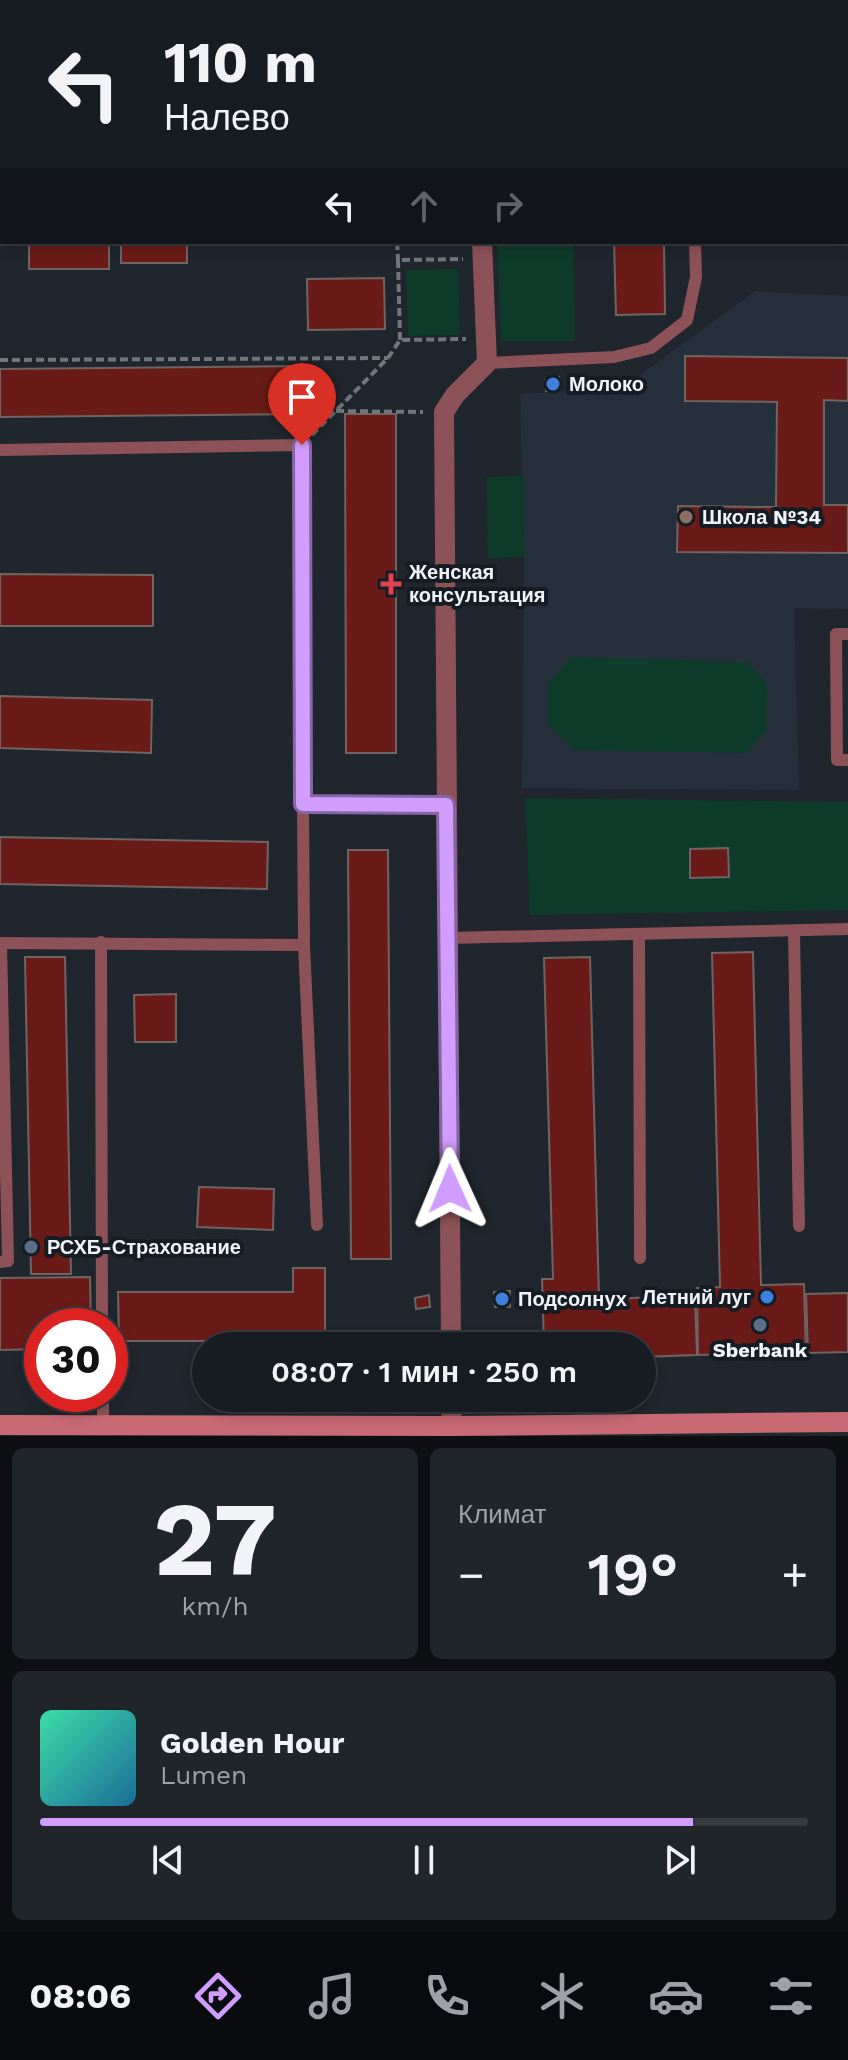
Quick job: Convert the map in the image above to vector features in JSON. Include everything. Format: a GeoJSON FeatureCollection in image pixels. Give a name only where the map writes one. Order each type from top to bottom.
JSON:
{"type":"FeatureCollection","features":[{"type":"Feature","properties":{"kind":"main road"},"geometry":{"type":"LineString","coordinates":[[0,1425],[103,1425],[208,1430],[415,1430],[452,1426],[848,1422]]}},
{"type":"Feature","properties":{"kind":"street"},"geometry":{"type":"LineString","coordinates":[[451,1332],[444,412],[455,395],[487,363],[476,250]]}},
{"type":"Feature","properties":{"kind":"street"},"geometry":{"type":"LineString","coordinates":[[452,1412],[452,1426]]}},
{"type":"Feature","properties":{"kind":"lane"},"geometry":{"type":"LineString","coordinates":[[487,363],[614,357],[651,348],[687,320],[696,277],[695,244]]}},
{"type":"Feature","properties":{"kind":"lane"},"geometry":{"type":"LineString","coordinates":[[0,450],[302,445],[304,945],[317,1225]]}},
{"type":"Feature","properties":{"kind":"lane"},"geometry":{"type":"LineString","coordinates":[[848,634],[836,634],[837,760],[848,760]]}},
{"type":"Feature","properties":{"kind":"lane"},"geometry":{"type":"LineString","coordinates":[[303,804],[446,805]]}},
{"type":"Feature","properties":{"kind":"lane"},"geometry":{"type":"LineString","coordinates":[[447,938],[848,929]]}},
{"type":"Feature","properties":{"kind":"lane"},"geometry":{"type":"LineString","coordinates":[[794,931],[799,1226]]}},
{"type":"Feature","properties":{"kind":"lane"},"geometry":{"type":"LineString","coordinates":[[639,934],[640,1258]]}},
{"type":"Feature","properties":{"kind":"lane"},"geometry":{"type":"LineString","coordinates":[[101,942],[102,1308]]}},
{"type":"Feature","properties":{"kind":"lane"},"geometry":{"type":"LineString","coordinates":[[0,1262],[8,1261],[1,943],[304,945]]}},
{"type":"Feature","properties":{"kind":"lane"},"geometry":{"type":"LineString","coordinates":[[103,1412],[103,1425]]}},
{"type":"Feature","properties":{"kind":"path"},"geometry":{"type":"LineString","coordinates":[[302,445],[388,358],[400,340],[397,244]]}},
{"type":"Feature","properties":{"kind":"path"},"geometry":{"type":"LineString","coordinates":[[398,260],[476,250]]}},
{"type":"Feature","properties":{"kind":"path"},"geometry":{"type":"LineString","coordinates":[[400,340],[471,339]]}},
{"type":"Feature","properties":{"kind":"path"},"geometry":{"type":"LineString","coordinates":[[0,360],[388,358]]}},
{"type":"Feature","properties":{"kind":"path"},"geometry":{"type":"LineString","coordinates":[[333,411],[444,412]]}},
{"type":"Feature","properties":{"kind":"shaded area","name":"Школа №34"},"geometry":{"type":"Polygon","coordinates":[[[755,291],[848,296],[848,609],[794,608],[799,790],[522,788],[524,557],[520,394],[622,388],[755,291]]]}},
{"type":"Feature","properties":{"kind":"green space"},"geometry":{"type":"Polygon","coordinates":[[[497,244],[573,244],[575,341],[501,341],[497,244]]]}},
{"type":"Feature","properties":{"kind":"green space"},"geometry":{"type":"Polygon","coordinates":[[[458,269],[460,335],[408,336],[406,270],[458,269]]]}},
{"type":"Feature","properties":{"kind":"green space"},"geometry":{"type":"Polygon","coordinates":[[[523,476],[524,557],[488,558],[486,477],[523,476]]]}},
{"type":"Feature","properties":{"kind":"green space"},"geometry":{"type":"Polygon","coordinates":[[[571,657],[748,662],[767,684],[766,729],[747,753],[574,750],[548,724],[548,683],[571,657]]]}},
{"type":"Feature","properties":{"kind":"green space"},"geometry":{"type":"Polygon","coordinates":[[[525,798],[848,802],[848,910],[530,915],[525,798]]]}},
{"type":"Feature","properties":{"kind":"building"},"geometry":{"type":"Polygon","coordinates":[[[29,244],[109,244],[109,269],[29,269],[29,244]]]}},
{"type":"Feature","properties":{"kind":"building"},"geometry":{"type":"Polygon","coordinates":[[[121,244],[187,244],[187,263],[121,263],[121,244]]]}},
{"type":"Feature","properties":{"kind":"building"},"geometry":{"type":"Polygon","coordinates":[[[614,244],[664,244],[665,314],[616,315],[614,244]]]}},
{"type":"Feature","properties":{"kind":"building"},"geometry":{"type":"Polygon","coordinates":[[[384,278],[385,329],[308,330],[307,279],[384,278]]]}},
{"type":"Feature","properties":{"kind":"building"},"geometry":{"type":"Polygon","coordinates":[[[685,356],[848,358],[848,401],[824,400],[824,505],[848,505],[848,553],[677,552],[678,506],[776,507],[777,402],[685,401],[685,356]]]}},
{"type":"Feature","properties":{"kind":"building"},"geometry":{"type":"Polygon","coordinates":[[[303,366],[303,414],[0,417],[0,369],[303,366]]]}},
{"type":"Feature","properties":{"kind":"building","name":"Молоко"},"geometry":{"type":"Polygon","coordinates":[[[559,377],[560,389],[546,391],[545,380],[559,377]]]}},
{"type":"Feature","properties":{"kind":"building"},"geometry":{"type":"Polygon","coordinates":[[[345,414],[396,414],[396,753],[346,753],[345,414]]]}},
{"type":"Feature","properties":{"kind":"building"},"geometry":{"type":"Polygon","coordinates":[[[0,574],[153,575],[153,626],[0,626],[0,574]]]}},
{"type":"Feature","properties":{"kind":"building"},"geometry":{"type":"Polygon","coordinates":[[[0,696],[152,700],[151,753],[0,748],[0,696]]]}},
{"type":"Feature","properties":{"kind":"building"},"geometry":{"type":"Polygon","coordinates":[[[0,837],[268,842],[267,889],[0,884],[0,837]]]}},
{"type":"Feature","properties":{"kind":"building"},"geometry":{"type":"Polygon","coordinates":[[[728,848],[729,877],[690,878],[690,849],[728,848]]]}},
{"type":"Feature","properties":{"kind":"building"},"geometry":{"type":"Polygon","coordinates":[[[348,850],[388,850],[391,1259],[351,1259],[348,850]]]}},
{"type":"Feature","properties":{"kind":"building"},"geometry":{"type":"Polygon","coordinates":[[[753,952],[761,1285],[804,1284],[806,1352],[698,1355],[697,1288],[720,1287],[712,953],[753,952]]]}},
{"type":"Feature","properties":{"kind":"building"},"geometry":{"type":"Polygon","coordinates":[[[25,957],[65,957],[71,1274],[31,1274],[25,957]]]}},
{"type":"Feature","properties":{"kind":"building"},"geometry":{"type":"Polygon","coordinates":[[[590,957],[599,1299],[695,1296],[697,1355],[656,1356],[656,1332],[544,1332],[542,1279],[553,1279],[544,958],[590,957]]]}},
{"type":"Feature","properties":{"kind":"building"},"geometry":{"type":"Polygon","coordinates":[[[176,994],[176,1042],[135,1042],[134,995],[176,994]]]}},
{"type":"Feature","properties":{"kind":"building"},"geometry":{"type":"Polygon","coordinates":[[[199,1187],[274,1189],[273,1230],[197,1227],[199,1187]]]}},
{"type":"Feature","properties":{"kind":"building"},"geometry":{"type":"Polygon","coordinates":[[[293,1268],[325,1268],[325,1332],[192,1332],[192,1341],[128,1341],[128,1308],[118,1308],[118,1292],[293,1292],[293,1268]]]}},
{"type":"Feature","properties":{"kind":"building"},"geometry":{"type":"Polygon","coordinates":[[[90,1277],[91,1308],[24,1308],[24,1349],[0,1350],[0,1278],[90,1277]]]}},
{"type":"Feature","properties":{"kind":"building","name":"Подсолнух"},"geometry":{"type":"Polygon","coordinates":[[[510,1291],[510,1307],[495,1307],[494,1292],[510,1291]]]}},
{"type":"Feature","properties":{"kind":"building"},"geometry":{"type":"Polygon","coordinates":[[[848,1293],[848,1352],[808,1353],[806,1294],[848,1293]]]}},
{"type":"Feature","properties":{"kind":"building"},"geometry":{"type":"Polygon","coordinates":[[[429,1295],[430,1307],[416,1309],[415,1298],[429,1295]]]}},
{"type":"Feature","properties":{"kind":"place","name":"Молоко"},"geometry":{"type":"Point","coordinates":[553,384]}},
{"type":"Feature","properties":{"kind":"place","name":"Школа №34"},"geometry":{"type":"Point","coordinates":[686,517]}},
{"type":"Feature","properties":{"kind":"place","name":"Женская консультация"},"geometry":{"type":"Point","coordinates":[391,584]}},
{"type":"Feature","properties":{"kind":"place","name":"РСХБ-Страхование"},"geometry":{"type":"Point","coordinates":[31,1247]}},
{"type":"Feature","properties":{"kind":"place","name":"Летний луг"},"geometry":{"type":"Point","coordinates":[767,1297]}},
{"type":"Feature","properties":{"kind":"place","name":"Подсолнух"},"geometry":{"type":"Point","coordinates":[502,1299]}},
{"type":"Feature","properties":{"kind":"place","name":"Sberbank"},"geometry":{"type":"Point","coordinates":[760,1325]}},
{"type":"Feature","properties":{"kind":"route"},"geometry":{"type":"LineString","coordinates":[[302,445],[303,804],[446,805],[450,1189]]}}]}
